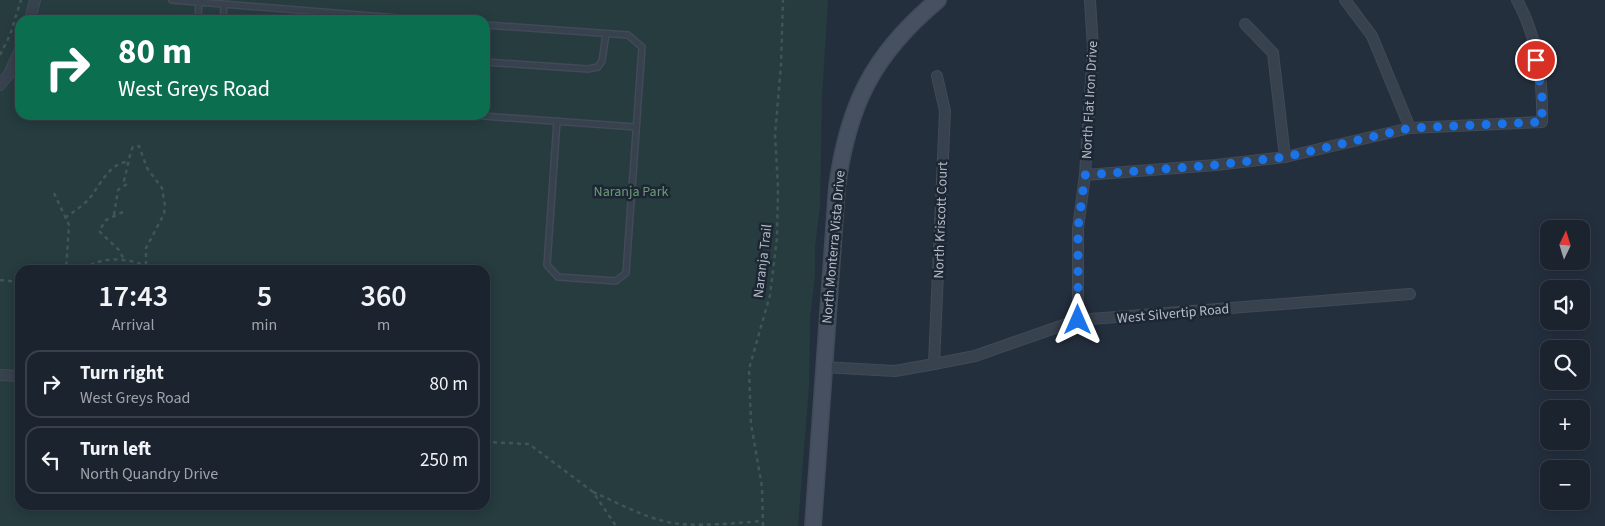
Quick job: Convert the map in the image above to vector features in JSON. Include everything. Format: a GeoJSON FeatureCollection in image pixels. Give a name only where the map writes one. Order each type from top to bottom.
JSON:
{"type":"FeatureCollection","features":[{"type":"Feature","properties":{"kind":"street"},"geometry":{"type":"LineString","coordinates":[[31,15],[35,0]]}},
{"type":"Feature","properties":{"kind":"street","name":"North Monterra Vista Drive"},"geometry":{"type":"LineString","coordinates":[[813,526],[836,188],[842,151],[850,122],[864,88],[897,37],[938,0]]}},
{"type":"Feature","properties":{"kind":"street","name":"North Flat Iron Drive"},"geometry":{"type":"LineString","coordinates":[[1078,320],[1078,228],[1085,175],[1093,49],[1090,0]]}},
{"type":"Feature","properties":{"kind":"street"},"geometry":{"type":"LineString","coordinates":[[1345,0],[1372,36],[1410,128]]}},
{"type":"Feature","properties":{"kind":"street"},"geometry":{"type":"LineString","coordinates":[[1085,175],[1216,165],[1285,157],[1410,128],[1542,122],[1542,97],[1530,23],[1517,0]]}},
{"type":"Feature","properties":{"kind":"street"},"geometry":{"type":"LineString","coordinates":[[1245,24],[1273,53],[1285,157]]}},
{"type":"Feature","properties":{"kind":"street"},"geometry":{"type":"LineString","coordinates":[[0,85],[9,74],[15,61]]}},
{"type":"Feature","properties":{"kind":"street","name":"North Kriscott Court"},"geometry":{"type":"LineString","coordinates":[[934,364],[945,111],[938,76]]}},
{"type":"Feature","properties":{"kind":"street","name":"West Silvertip Road"},"geometry":{"type":"LineString","coordinates":[[824,367],[895,371],[934,364],[974,356],[1078,320],[1410,294]]}},
{"type":"Feature","properties":{"kind":"street"},"geometry":{"type":"LineString","coordinates":[[0,374],[15,376]]}},
{"type":"Feature","properties":{"kind":"lane"},"geometry":{"type":"LineString","coordinates":[[172,0],[356,15]]}},
{"type":"Feature","properties":{"kind":"lane"},"geometry":{"type":"LineString","coordinates":[[198,15],[199,2]]}},
{"type":"Feature","properties":{"kind":"lane"},"geometry":{"type":"LineString","coordinates":[[223,15],[224,5]]}},
{"type":"Feature","properties":{"kind":"lane"},"geometry":{"type":"LineString","coordinates":[[490,25],[628,36],[642,47],[626,273],[616,281],[558,277],[547,265],[557,122]]}},
{"type":"Feature","properties":{"kind":"lane"},"geometry":{"type":"LineString","coordinates":[[490,62],[588,69],[598,67],[602,61],[606,34]]}},
{"type":"Feature","properties":{"kind":"lane"},"geometry":{"type":"LineString","coordinates":[[490,117],[636,128]]}},
{"type":"Feature","properties":{"kind":"path"},"geometry":{"type":"LineString","coordinates":[[16,15],[21,0]]}},
{"type":"Feature","properties":{"kind":"path","name":"Naranja Trail"},"geometry":{"type":"LineString","coordinates":[[763,526],[762,487],[750,424],[750,369],[770,295],[777,238],[778,187],[775,135],[784,0]]}},
{"type":"Feature","properties":{"kind":"path"},"geometry":{"type":"LineString","coordinates":[[0,55],[10,35],[15,19]]}},
{"type":"Feature","properties":{"kind":"path"},"geometry":{"type":"LineString","coordinates":[[114,215],[118,190],[127,184],[124,180],[133,147],[139,146],[147,168],[162,188],[165,206],[164,214],[146,248],[146,265]]}},
{"type":"Feature","properties":{"kind":"path"},"geometry":{"type":"LineString","coordinates":[[65,218],[89,199],[112,168],[118,164],[128,162]]}},
{"type":"Feature","properties":{"kind":"path"},"geometry":{"type":"LineString","coordinates":[[54,193],[69,225],[66,265]]}},
{"type":"Feature","properties":{"kind":"path"},"geometry":{"type":"LineString","coordinates":[[123,212],[106,220],[98,231],[120,251],[124,260]]}},
{"type":"Feature","properties":{"kind":"path"},"geometry":{"type":"LineString","coordinates":[[94,265],[124,260],[142,265]]}},
{"type":"Feature","properties":{"kind":"path"},"geometry":{"type":"LineString","coordinates":[[0,280],[15,282]]}},
{"type":"Feature","properties":{"kind":"path"},"geometry":{"type":"LineString","coordinates":[[491,443],[529,444],[592,492],[655,519],[681,524],[710,525],[763,520]]}},
{"type":"Feature","properties":{"kind":"path"},"geometry":{"type":"LineString","coordinates":[[592,492],[616,526]]}},
{"type":"Feature","properties":{"kind":"green space","name":"Naranja Park"},"geometry":{"type":"Polygon","coordinates":[[[0,0],[828,0],[822,98],[820,208],[815,246],[815,275],[810,319],[809,386],[798,526],[0,526],[0,0]]]}},
{"type":"Feature","properties":{"kind":"route"},"geometry":{"type":"LineString","coordinates":[[1078,320],[1078,228],[1085,175],[1216,165],[1285,157],[1410,128],[1542,122],[1542,97],[1536,60]]}}]}
